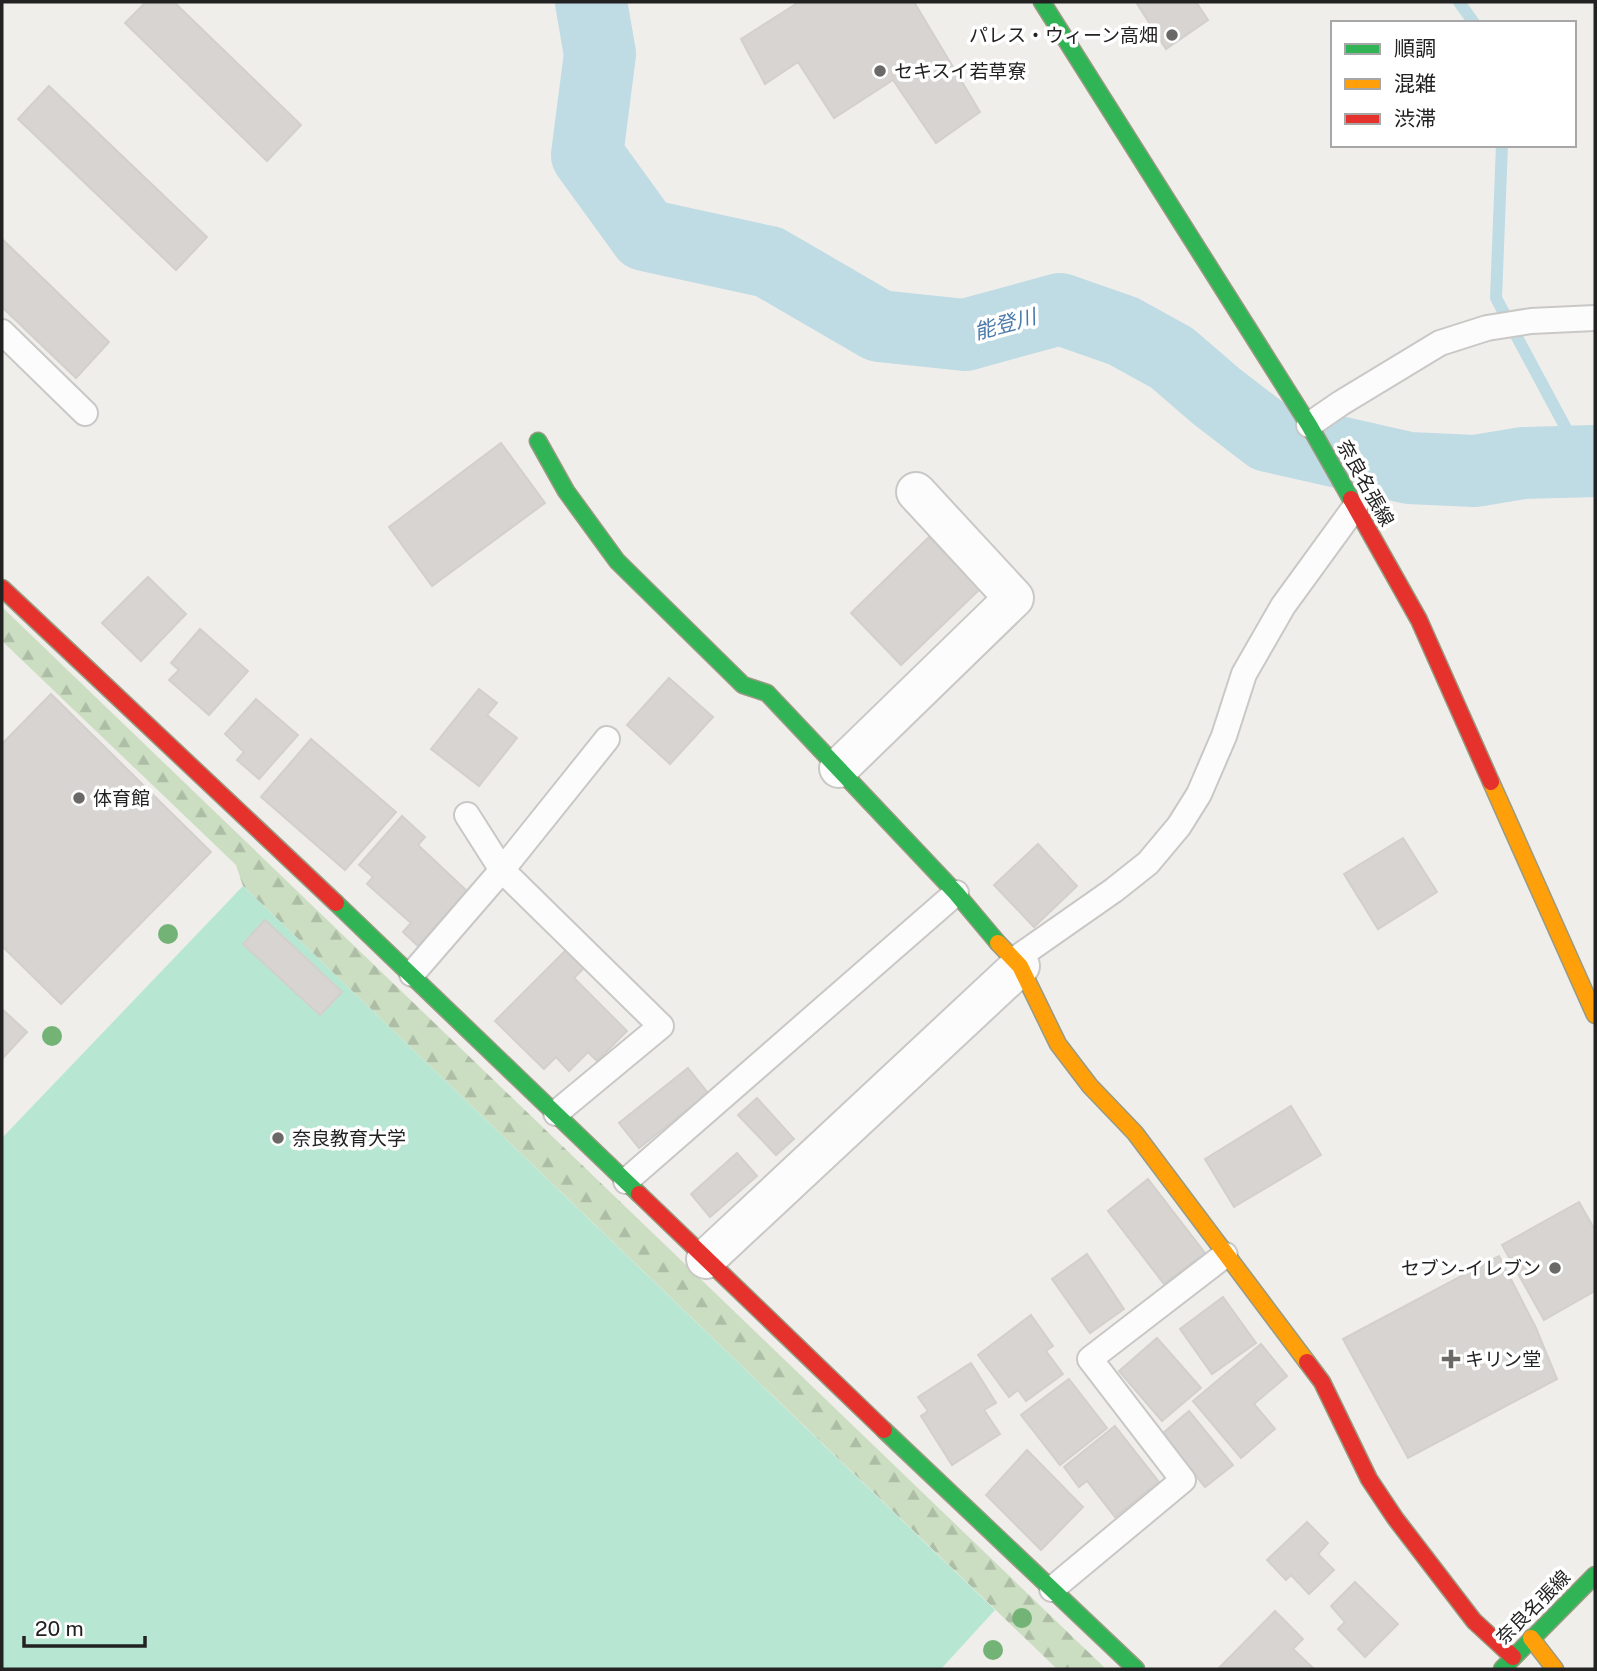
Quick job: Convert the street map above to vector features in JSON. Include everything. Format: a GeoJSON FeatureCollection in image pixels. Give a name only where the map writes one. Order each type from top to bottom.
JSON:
{"type":"FeatureCollection","features":[{"type":"Feature","properties":{"kind":"street","name":"奈良名張線"},"geometry":{"type":"LineString","coordinates":[[1042,2],[1309,425],[1419,620],[1595,1015]]}},
{"type":"Feature","properties":{"kind":"street"},"geometry":{"type":"LineString","coordinates":[[538,441],[566,491],[617,561],[743,685],[767,693],[956,893],[984,929],[1017,963],[1058,1044],[1090,1086],[1135,1133],[1322,1382],[1369,1479],[1395,1518],[1507,1663]]}},
{"type":"Feature","properties":{"kind":"street"},"geometry":{"type":"LineString","coordinates":[[839,768],[1014,598],[916,492]]}},
{"type":"Feature","properties":{"kind":"street"},"geometry":{"type":"LineString","coordinates":[[2,588],[412,974],[1136,1669]]}},
{"type":"Feature","properties":{"kind":"street"},"geometry":{"type":"LineString","coordinates":[[706,1259],[1017,963]]}},
{"type":"Feature","properties":{"kind":"street","name":"奈良名張線"},"geometry":{"type":"LineString","coordinates":[[1507,1663],[1595,1575]]}},
{"type":"Feature","properties":{"kind":"street"},"geometry":{"type":"LineString","coordinates":[[1531,1638],[1555,1669]]}},
{"type":"Feature","properties":{"kind":"lane"},"geometry":{"type":"LineString","coordinates":[[1309,425],[1440,343],[1487,328],[1531,321],[1595,318]]}},
{"type":"Feature","properties":{"kind":"lane"},"geometry":{"type":"LineString","coordinates":[[2,332],[85,412]]}},
{"type":"Feature","properties":{"kind":"lane"},"geometry":{"type":"LineString","coordinates":[[1017,963],[1148,863],[1179,826],[1199,794],[1219,748],[1244,674],[1350,498]]}},
{"type":"Feature","properties":{"kind":"lane"},"geometry":{"type":"LineString","coordinates":[[412,974],[502,870],[607,739]]}},
{"type":"Feature","properties":{"kind":"lane"},"geometry":{"type":"LineString","coordinates":[[467,815],[502,870],[662,1026],[556,1113]]}},
{"type":"Feature","properties":{"kind":"lane"},"geometry":{"type":"LineString","coordinates":[[626,1181],[956,893]]}},
{"type":"Feature","properties":{"kind":"lane"},"geometry":{"type":"LineString","coordinates":[[1052,1588],[1183,1480],[1090,1359],[1225,1255]]}},
{"type":"Feature","properties":{"kind":"green space"},"geometry":{"type":"Polygon","coordinates":[[[2,607],[1106,1669],[1057,1669],[243,886],[236,865],[2,641],[2,607]]]}},
{"type":"Feature","properties":{"kind":"green space","name":"奈良教育大学"},"geometry":{"type":"Polygon","coordinates":[[[243,886],[995,1610],[941,1669],[2,1669],[2,1138],[243,886]]]}},
{"type":"Feature","properties":{"kind":"building"},"geometry":{"type":"Polygon","coordinates":[[[146,2],[174,2],[301,125],[267,161],[125,23],[146,2]]]}},
{"type":"Feature","properties":{"kind":"building","name":"セキスイ若草寮"},"geometry":{"type":"Polygon","coordinates":[[[799,2],[914,2],[980,112],[936,143],[893,80],[834,118],[798,62],[765,84],[741,39],[799,2]]]}},
{"type":"Feature","properties":{"kind":"building","name":"パレス・ウィーン高畑"},"geometry":{"type":"Polygon","coordinates":[[[1136,2],[1196,2],[1208,20],[1166,49],[1136,2]]]}},
{"type":"Feature","properties":{"kind":"building"},"geometry":{"type":"Polygon","coordinates":[[[49,86],[207,237],[176,270],[18,119],[49,86]]]}},
{"type":"Feature","properties":{"kind":"building"},"geometry":{"type":"Polygon","coordinates":[[[2,239],[109,342],[76,378],[2,307],[2,239]]]}},
{"type":"Feature","properties":{"kind":"building"},"geometry":{"type":"Polygon","coordinates":[[[501,443],[545,503],[432,586],[389,527],[501,443]]]}},
{"type":"Feature","properties":{"kind":"building"},"geometry":{"type":"Polygon","coordinates":[[[929,537],[980,589],[901,665],[851,613],[929,537]]]}},
{"type":"Feature","properties":{"kind":"building"},"geometry":{"type":"Polygon","coordinates":[[[148,577],[186,614],[141,661],[102,623],[148,577]]]}},
{"type":"Feature","properties":{"kind":"building"},"geometry":{"type":"Polygon","coordinates":[[[200,629],[248,671],[209,715],[169,680],[179,670],[171,663],[200,629]]]}},
{"type":"Feature","properties":{"kind":"building"},"geometry":{"type":"Polygon","coordinates":[[[669,678],[713,717],[670,764],[627,725],[669,678]]]}},
{"type":"Feature","properties":{"kind":"building"},"geometry":{"type":"Polygon","coordinates":[[[479,689],[497,703],[487,715],[517,738],[479,786],[431,749],[479,689]]]}},
{"type":"Feature","properties":{"kind":"building","name":"体育館"},"geometry":{"type":"Polygon","coordinates":[[[51,694],[211,852],[61,1004],[2,946],[2,744],[51,694]]]}},
{"type":"Feature","properties":{"kind":"building"},"geometry":{"type":"Polygon","coordinates":[[[256,699],[298,735],[259,779],[237,760],[244,752],[225,734],[256,699]]]}},
{"type":"Feature","properties":{"kind":"building"},"geometry":{"type":"Polygon","coordinates":[[[311,739],[396,812],[345,870],[261,797],[311,739]]]}},
{"type":"Feature","properties":{"kind":"building"},"geometry":{"type":"Polygon","coordinates":[[[402,816],[425,837],[418,845],[467,891],[418,946],[403,932],[411,923],[367,884],[373,877],[359,865],[402,816]]]}},
{"type":"Feature","properties":{"kind":"building"},"geometry":{"type":"Polygon","coordinates":[[[1403,838],[1437,892],[1378,929],[1344,874],[1403,838]]]}},
{"type":"Feature","properties":{"kind":"building"},"geometry":{"type":"Polygon","coordinates":[[[1038,844],[1077,886],[1034,927],[994,885],[1038,844]]]}},
{"type":"Feature","properties":{"kind":"building"},"geometry":{"type":"Polygon","coordinates":[[[265,920],[342,992],[320,1015],[243,944],[265,920]]]}},
{"type":"Feature","properties":{"kind":"building"},"geometry":{"type":"Polygon","coordinates":[[[569,947],[587,965],[574,978],[627,1031],[597,1061],[588,1052],[569,1071],[556,1057],[544,1069],[495,1021],[569,947]]]}},
{"type":"Feature","properties":{"kind":"building"},"geometry":{"type":"Polygon","coordinates":[[[2,1009],[27,1032],[2,1059],[2,1009]]]}},
{"type":"Feature","properties":{"kind":"building"},"geometry":{"type":"Polygon","coordinates":[[[688,1068],[708,1093],[639,1148],[619,1123],[688,1068]]]}},
{"type":"Feature","properties":{"kind":"building"},"geometry":{"type":"Polygon","coordinates":[[[757,1098],[794,1139],[776,1155],[738,1115],[757,1098]]]}},
{"type":"Feature","properties":{"kind":"building"},"geometry":{"type":"Polygon","coordinates":[[[1291,1106],[1321,1155],[1234,1207],[1205,1159],[1291,1106]]]}},
{"type":"Feature","properties":{"kind":"building"},"geometry":{"type":"Polygon","coordinates":[[[737,1153],[757,1176],[710,1217],[691,1194],[737,1153]]]}},
{"type":"Feature","properties":{"kind":"building"},"geometry":{"type":"Polygon","coordinates":[[[1148,1179],[1205,1253],[1164,1284],[1108,1211],[1148,1179]]]}},
{"type":"Feature","properties":{"kind":"building","name":"セブン-イレブン"},"geometry":{"type":"Polygon","coordinates":[[[1579,1202],[1595,1230],[1595,1291],[1544,1320],[1502,1245],[1579,1202]]]}},
{"type":"Feature","properties":{"kind":"building"},"geometry":{"type":"Polygon","coordinates":[[[1087,1254],[1124,1309],[1090,1333],[1052,1279],[1087,1254]]]}},
{"type":"Feature","properties":{"kind":"building","name":"キリン堂"},"geometry":{"type":"Polygon","coordinates":[[[1499,1256],[1536,1328],[1557,1379],[1408,1458],[1343,1339],[1499,1256]]]}},
{"type":"Feature","properties":{"kind":"building"},"geometry":{"type":"Polygon","coordinates":[[[1223,1297],[1256,1343],[1212,1374],[1180,1329],[1223,1297]]]}},
{"type":"Feature","properties":{"kind":"building"},"geometry":{"type":"Polygon","coordinates":[[[1031,1315],[1053,1346],[1046,1351],[1063,1374],[1026,1401],[1018,1390],[1009,1397],[978,1355],[1031,1315]]]}},
{"type":"Feature","properties":{"kind":"building"},"geometry":{"type":"Polygon","coordinates":[[[1157,1338],[1201,1388],[1162,1421],[1119,1371],[1157,1338]]]}},
{"type":"Feature","properties":{"kind":"building"},"geometry":{"type":"Polygon","coordinates":[[[1261,1344],[1287,1376],[1254,1404],[1275,1429],[1241,1458],[1193,1401],[1261,1344]]]}},
{"type":"Feature","properties":{"kind":"building"},"geometry":{"type":"Polygon","coordinates":[[[971,1363],[996,1403],[984,1410],[1000,1434],[952,1465],[921,1416],[928,1411],[918,1397],[971,1363]]]}},
{"type":"Feature","properties":{"kind":"building"},"geometry":{"type":"Polygon","coordinates":[[[1069,1379],[1107,1428],[1060,1465],[1021,1415],[1069,1379]]]}},
{"type":"Feature","properties":{"kind":"building"},"geometry":{"type":"Polygon","coordinates":[[[1189,1411],[1233,1465],[1205,1487],[1162,1434],[1189,1411]]]}},
{"type":"Feature","properties":{"kind":"building"},"geometry":{"type":"Polygon","coordinates":[[[1115,1426],[1159,1482],[1115,1517],[1087,1481],[1079,1487],[1064,1467],[1115,1426]]]}},
{"type":"Feature","properties":{"kind":"building"},"geometry":{"type":"Polygon","coordinates":[[[1027,1450],[1083,1507],[1041,1550],[986,1495],[1027,1450]]]}},
{"type":"Feature","properties":{"kind":"building"},"geometry":{"type":"Polygon","coordinates":[[[1307,1522],[1328,1543],[1318,1554],[1334,1570],[1309,1594],[1291,1575],[1286,1580],[1267,1560],[1307,1522]]]}},
{"type":"Feature","properties":{"kind":"building"},"geometry":{"type":"Polygon","coordinates":[[[1355,1582],[1398,1624],[1365,1657],[1338,1629],[1345,1622],[1331,1606],[1355,1582]]]}},
{"type":"Feature","properties":{"kind":"building"},"geometry":{"type":"Polygon","coordinates":[[[1275,1611],[1303,1639],[1293,1649],[1314,1669],[1218,1669],[1275,1611]]]}},
{"type":"Feature","properties":{"kind":"waterway","name":"能登川"},"geometry":{"type":"LineString","coordinates":[[591,2],[600,54],[587,155],[645,235],[769,262],[879,326],[965,335],[1060,309],[1123,331],[1172,358],[1268,436],[1409,468],[1475,471],[1523,463],[1595,461]]}},
{"type":"Feature","properties":{"kind":"waterway"},"geometry":{"type":"LineString","coordinates":[[1459,2],[1473,21]]}},
{"type":"Feature","properties":{"kind":"waterway"},"geometry":{"type":"LineString","coordinates":[[1502,147],[1496,298],[1583,460]]}},
{"type":"Feature","properties":{"kind":"traffic: fast"},"geometry":{"type":"LineString","coordinates":[[1042,2],[1309,425],[1351,499]]}},
{"type":"Feature","properties":{"kind":"traffic: fast"},"geometry":{"type":"LineString","coordinates":[[538,441],[566,491],[617,561],[743,685],[767,693],[956,893],[998,943]]}},
{"type":"Feature","properties":{"kind":"traffic: fast"},"geometry":{"type":"LineString","coordinates":[[336,903],[639,1194]]}},
{"type":"Feature","properties":{"kind":"traffic: fast"},"geometry":{"type":"LineString","coordinates":[[884,1430],[1136,1669]]}},
{"type":"Feature","properties":{"kind":"traffic: fast"},"geometry":{"type":"LineString","coordinates":[[1502,1669],[1595,1575]]}},
{"type":"Feature","properties":{"kind":"traffic: slow"},"geometry":{"type":"LineString","coordinates":[[1491,782],[1595,1015]]}},
{"type":"Feature","properties":{"kind":"traffic: slow"},"geometry":{"type":"LineString","coordinates":[[998,943],[1020,966],[1058,1044],[1090,1086],[1135,1133],[1307,1362]]}},
{"type":"Feature","properties":{"kind":"traffic: slow"},"geometry":{"type":"LineString","coordinates":[[1531,1638],[1555,1669]]}},
{"type":"Feature","properties":{"kind":"traffic: jam"},"geometry":{"type":"LineString","coordinates":[[1351,499],[1419,620],[1491,782]]}},
{"type":"Feature","properties":{"kind":"traffic: jam"},"geometry":{"type":"LineString","coordinates":[[2,588],[336,903]]}},
{"type":"Feature","properties":{"kind":"traffic: jam"},"geometry":{"type":"LineString","coordinates":[[639,1194],[884,1430]]}},
{"type":"Feature","properties":{"kind":"traffic: jam"},"geometry":{"type":"LineString","coordinates":[[1307,1362],[1322,1382],[1369,1479],[1395,1518],[1474,1621],[1513,1657]]}},
{"type":"Feature","properties":{"kind":"place","name":"パレス・ウィーン高畑"},"geometry":{"type":"Point","coordinates":[1172,35]}},
{"type":"Feature","properties":{"kind":"place","name":"セキスイ若草寮"},"geometry":{"type":"Point","coordinates":[880,71]}},
{"type":"Feature","properties":{"kind":"place","name":"体育館"},"geometry":{"type":"Point","coordinates":[79,798]}},
{"type":"Feature","properties":{"kind":"place","name":"奈良教育大学"},"geometry":{"type":"Point","coordinates":[278,1138]}},
{"type":"Feature","properties":{"kind":"place","name":"セブン-イレブン"},"geometry":{"type":"Point","coordinates":[1555,1268]}},
{"type":"Feature","properties":{"kind":"place","name":"キリン堂"},"geometry":{"type":"Point","coordinates":[1451,1359]}}]}
